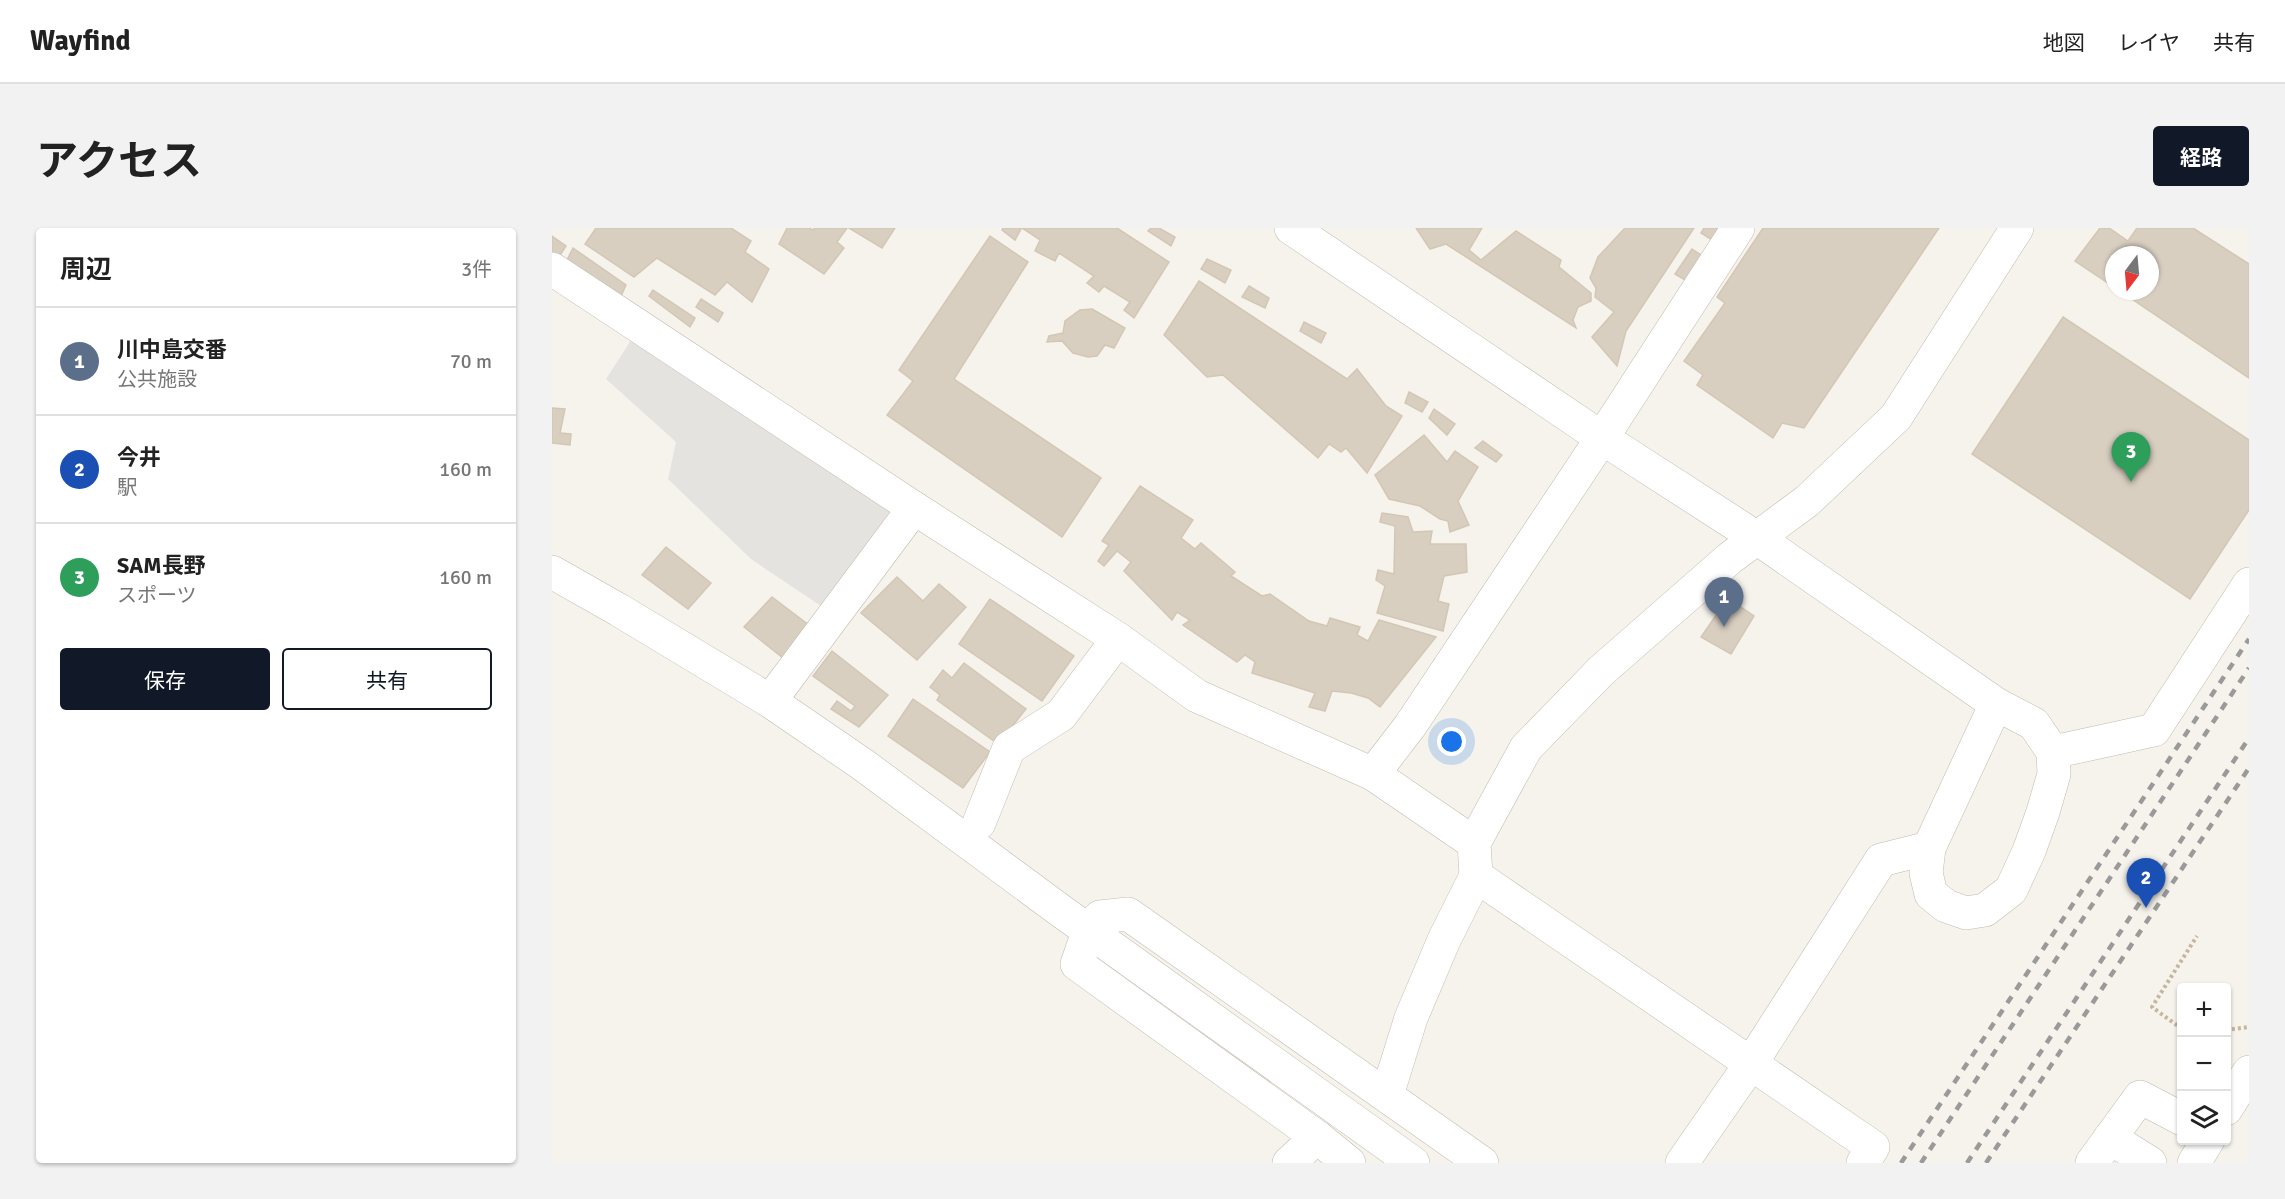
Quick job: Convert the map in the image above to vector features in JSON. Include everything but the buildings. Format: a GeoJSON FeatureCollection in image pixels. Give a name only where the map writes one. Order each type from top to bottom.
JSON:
{"type":"FeatureCollection","features":[{"type":"Feature","properties":{"kind":"street"},"geometry":{"type":"LineString","coordinates":[[1291,228],[1602,438],[1757,538],[1996,704],[2034,724],[2053,752],[2054,774],[2030,851],[2011,890],[1985,910],[1966,913],[1946,906],[1931,894],[1926,873],[1929,848],[1996,704]]}},
{"type":"Feature","properties":{"kind":"street"},"geometry":{"type":"LineString","coordinates":[[1373,774],[1410,726],[1602,438],[1738,228]]}},
{"type":"Feature","properties":{"kind":"street"},"geometry":{"type":"LineString","coordinates":[[1387,1095],[1411,1018],[1444,940],[1476,876],[1474,843],[1526,748],[1601,671],[1730,558],[1807,501],[1896,417],[2017,228]]}},
{"type":"Feature","properties":{"kind":"street"},"geometry":{"type":"LineString","coordinates":[[552,269],[914,508],[1118,639],[1197,696],[1373,774],[1474,843]]}},
{"type":"Feature","properties":{"kind":"street"},"geometry":{"type":"LineString","coordinates":[[771,701],[914,508]]}},
{"type":"Feature","properties":{"kind":"street"},"geometry":{"type":"LineString","coordinates":[[552,572],[771,701],[862,764],[1413,1163]]}},
{"type":"Feature","properties":{"kind":"street"},"geometry":{"type":"LineString","coordinates":[[2053,752],[2154,730],[2249,584]]}},
{"type":"Feature","properties":{"kind":"street"},"geometry":{"type":"LineString","coordinates":[[979,823],[1009,748],[1061,715],[1118,639]]}},
{"type":"Feature","properties":{"kind":"street"},"geometry":{"type":"LineString","coordinates":[[1682,1163],[1752,1062],[1881,860],[1929,848]]}},
{"type":"Feature","properties":{"kind":"street"},"geometry":{"type":"LineString","coordinates":[[1476,876],[1752,1062],[1873,1147],[1863,1163]]}},
{"type":"Feature","properties":{"kind":"street"},"geometry":{"type":"LineString","coordinates":[[1350,1163],[1077,964],[1089,930],[1100,917],[1128,914],[1482,1163]]}},
{"type":"Feature","properties":{"kind":"street"},"geometry":{"type":"LineString","coordinates":[[2231,1101],[2249,1072]]}},
{"type":"Feature","properties":{"kind":"street"},"geometry":{"type":"LineString","coordinates":[[2150,1163],[2101,1150],[2140,1097],[2177,1117]]}},
{"type":"Feature","properties":{"kind":"street"},"geometry":{"type":"LineString","coordinates":[[1289,1163],[1317,1137]]}},
{"type":"Feature","properties":{"kind":"street"},"geometry":{"type":"LineString","coordinates":[[2194,1163],[2205,1145]]}},
{"type":"Feature","properties":{"kind":"path"},"geometry":{"type":"LineString","coordinates":[[2177,1026],[2152,1007],[2197,936]]}},
{"type":"Feature","properties":{"kind":"path"},"geometry":{"type":"LineString","coordinates":[[2231,1029],[2249,1027]]}},
{"type":"Feature","properties":{"kind":"shaded area"},"geometry":{"type":"Polygon","coordinates":[[[633,337],[898,512],[827,610],[751,559],[668,479],[676,442],[606,379],[633,337]]]}},
{"type":"Feature","properties":{"kind":"railway"},"geometry":{"type":"LineString","coordinates":[[1901,1163],[2249,639]]}},
{"type":"Feature","properties":{"kind":"railway"},"geometry":{"type":"LineString","coordinates":[[1921,1163],[2249,668]]}},
{"type":"Feature","properties":{"kind":"railway"},"geometry":{"type":"LineString","coordinates":[[1967,1163],[2249,738]]}},
{"type":"Feature","properties":{"kind":"railway"},"geometry":{"type":"LineString","coordinates":[[1986,1163],[2249,768]]}},
{"type":"Feature","properties":{"kind":"place","name":"SAM長野"},"geometry":{"type":"Point","coordinates":[2131,482]}},
{"type":"Feature","properties":{"kind":"place","name":"川中島交番"},"geometry":{"type":"Point","coordinates":[1724,627]}},
{"type":"Feature","properties":{"kind":"place","name":"今井"},"geometry":{"type":"Point","coordinates":[2146,908]}}]}
